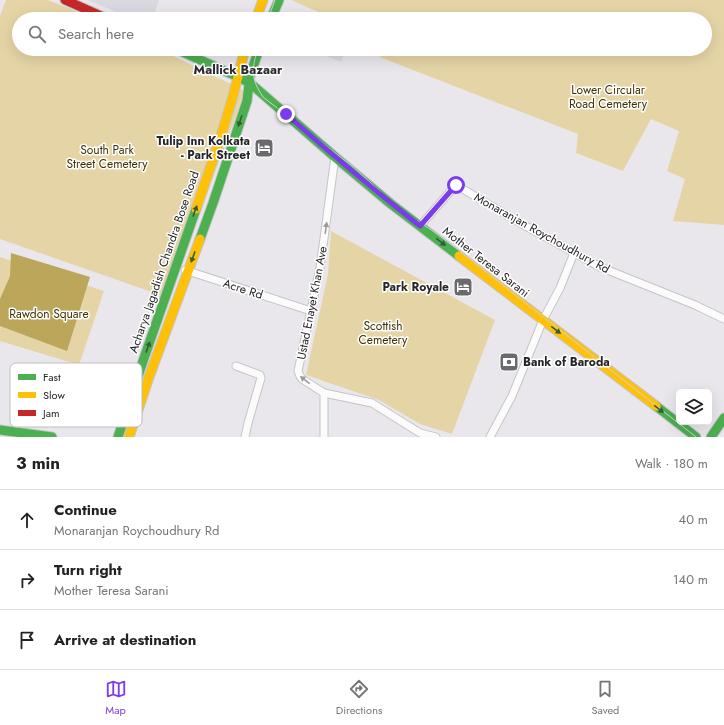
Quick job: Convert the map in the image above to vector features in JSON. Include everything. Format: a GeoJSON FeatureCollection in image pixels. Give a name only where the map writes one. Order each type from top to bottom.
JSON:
{"type":"FeatureCollection","features":[{"type":"Feature","properties":{"kind":"main road"},"geometry":{"type":"LineString","coordinates":[[66,0],[93,12]]}},
{"type":"Feature","properties":{"kind":"main road"},"geometry":{"type":"LineString","coordinates":[[259,12],[263,0]]}},
{"type":"Feature","properties":{"kind":"main road"},"geometry":{"type":"LineString","coordinates":[[274,12],[279,0]]}},
{"type":"Feature","properties":{"kind":"main road","name":"Mother Teresa Sarani"},"geometry":{"type":"LineString","coordinates":[[192,56],[250,83],[391,204],[696,437]]}},
{"type":"Feature","properties":{"kind":"main road","name":"Acharya Jagadish Chandra Bose Road"},"geometry":{"type":"LineString","coordinates":[[142,364],[220,139],[243,56]]}},
{"type":"Feature","properties":{"kind":"main road","name":"Acharya Jagadish Chandra Bose Road"},"geometry":{"type":"LineString","coordinates":[[142,398],[213,203],[247,100],[250,76],[257,56]]}},
{"type":"Feature","properties":{"kind":"main road"},"geometry":{"type":"LineString","coordinates":[[711,437],[724,418]]}},
{"type":"Feature","properties":{"kind":"main road","name":"Acharya Jagadish Chandra Bose Road"},"geometry":{"type":"LineString","coordinates":[[118,437],[121,427]]}},
{"type":"Feature","properties":{"kind":"main road","name":"Acharya Jagadish Chandra Bose Road"},"geometry":{"type":"LineString","coordinates":[[129,437],[132,427]]}},
{"type":"Feature","properties":{"kind":"main road"},"geometry":{"type":"LineString","coordinates":[[0,430],[52,437]]}},
{"type":"Feature","properties":{"kind":"street","name":"Ustad Enayet Khan Ave"},"geometry":{"type":"LineString","coordinates":[[335,157],[320,268],[298,371],[302,379],[324,392],[372,403],[420,433],[436,437]]}},
{"type":"Feature","properties":{"kind":"street","name":"Monaranjan Roychoudhury Rd"},"geometry":{"type":"LineString","coordinates":[[420,226],[456,185],[522,224],[600,267],[695,305],[724,319]]}},
{"type":"Feature","properties":{"kind":"street"},"geometry":{"type":"LineString","coordinates":[[490,437],[512,396],[543,320],[560,288],[574,253]]}},
{"type":"Feature","properties":{"kind":"street","name":"Acre Rd"},"geometry":{"type":"LineString","coordinates":[[175,267],[311,311]]}},
{"type":"Feature","properties":{"kind":"street"},"geometry":{"type":"LineString","coordinates":[[236,366],[260,375],[261,378],[245,437]]}},
{"type":"Feature","properties":{"kind":"street"},"geometry":{"type":"LineString","coordinates":[[324,392],[324,437]]}},
{"type":"Feature","properties":{"kind":"shaded area"},"geometry":{"type":"Polygon","coordinates":[[[88,0],[159,0],[155,12],[116,12],[88,0]]]}},
{"type":"Feature","properties":{"kind":"shaded area"},"geometry":{"type":"Polygon","coordinates":[[[326,56],[343,56],[341,62],[326,56]]]}},
{"type":"Feature","properties":{"kind":"shaded area","name":"Rawdon Square"},"geometry":{"type":"Polygon","coordinates":[[[11,253],[90,277],[67,351],[0,326],[0,299],[10,276],[11,253]]]}},
{"type":"Feature","properties":{"kind":"green space","name":"South Park Street Cemetery"},"geometry":{"type":"Polygon","coordinates":[[[6,0],[48,0],[78,12],[12,12],[12,56],[173,56],[245,91],[169,298],[0,239],[0,16],[6,0]]]}},
{"type":"Feature","properties":{"kind":"green space","name":"Lower Circular Road Cemetery"},"geometry":{"type":"Polygon","coordinates":[[[291,0],[724,0],[724,225],[673,221],[685,179],[667,171],[679,131],[651,119],[623,171],[576,153],[578,134],[380,56],[712,56],[712,12],[319,12],[291,0]]]}},
{"type":"Feature","properties":{"kind":"green space","name":"Scottish Cemetery"},"geometry":{"type":"Polygon","coordinates":[[[331,231],[495,320],[452,434],[420,424],[379,400],[306,375],[328,274],[331,231]]]}},
{"type":"Feature","properties":{"kind":"green space","name":"Rawdon Square"},"geometry":{"type":"Polygon","coordinates":[[[0,257],[104,291],[80,363],[72,363],[0,341],[0,257]]]}},
{"type":"Feature","properties":{"kind":"tram line"},"geometry":{"type":"LineString","coordinates":[[271,12],[275,0]]}},
{"type":"Feature","properties":{"kind":"tram line"},"geometry":{"type":"LineString","coordinates":[[256,56],[253,74],[256,85],[263,97],[352,166],[403,212],[430,229],[457,249],[696,437]]}},
{"type":"Feature","properties":{"kind":"traffic: fast"},"geometry":{"type":"LineString","coordinates":[[274,12],[279,0]]}},
{"type":"Feature","properties":{"kind":"traffic: fast"},"geometry":{"type":"LineString","coordinates":[[192,56],[238,77]]}},
{"type":"Feature","properties":{"kind":"traffic: fast"},"geometry":{"type":"LineString","coordinates":[[200,239],[247,101],[250,76],[257,56]]}},
{"type":"Feature","properties":{"kind":"traffic: fast"},"geometry":{"type":"LineString","coordinates":[[238,77],[250,83],[391,204],[459,256]]}},
{"type":"Feature","properties":{"kind":"traffic: fast"},"geometry":{"type":"LineString","coordinates":[[142,364],[196,209]]}},
{"type":"Feature","properties":{"kind":"traffic: fast"},"geometry":{"type":"LineString","coordinates":[[656,406],[696,437]]}},
{"type":"Feature","properties":{"kind":"traffic: fast"},"geometry":{"type":"LineString","coordinates":[[711,437],[724,418]]}},
{"type":"Feature","properties":{"kind":"traffic: fast"},"geometry":{"type":"LineString","coordinates":[[118,437],[121,427]]}},
{"type":"Feature","properties":{"kind":"traffic: fast"},"geometry":{"type":"LineString","coordinates":[[0,430],[52,437]]}},
{"type":"Feature","properties":{"kind":"traffic: slow"},"geometry":{"type":"LineString","coordinates":[[259,12],[263,0]]}},
{"type":"Feature","properties":{"kind":"traffic: slow"},"geometry":{"type":"LineString","coordinates":[[196,209],[220,139],[243,56]]}},
{"type":"Feature","properties":{"kind":"traffic: slow"},"geometry":{"type":"LineString","coordinates":[[142,398],[200,239]]}},
{"type":"Feature","properties":{"kind":"traffic: slow"},"geometry":{"type":"LineString","coordinates":[[459,256],[656,406]]}},
{"type":"Feature","properties":{"kind":"traffic: slow"},"geometry":{"type":"LineString","coordinates":[[129,437],[132,427]]}},
{"type":"Feature","properties":{"kind":"traffic: jam"},"geometry":{"type":"LineString","coordinates":[[65,0],[92,12]]}},
{"type":"Feature","properties":{"kind":"place","name":"Tulip Inn Kolkata - Park Street"},"geometry":{"type":"Point","coordinates":[264,148]}},
{"type":"Feature","properties":{"kind":"place","name":"Park Royale"},"geometry":{"type":"Point","coordinates":[463,287]}},
{"type":"Feature","properties":{"kind":"place","name":"Bank of Baroda"},"geometry":{"type":"Point","coordinates":[509,362]}},
{"type":"Feature","properties":{"kind":"district","name":"Mallick Bazaar"},"geometry":{"type":"Point","coordinates":[238,69]}},
{"type":"Feature","properties":{"kind":"route"},"geometry":{"type":"LineString","coordinates":[[286,114],[391,204],[420,226],[456,185]]}}]}
